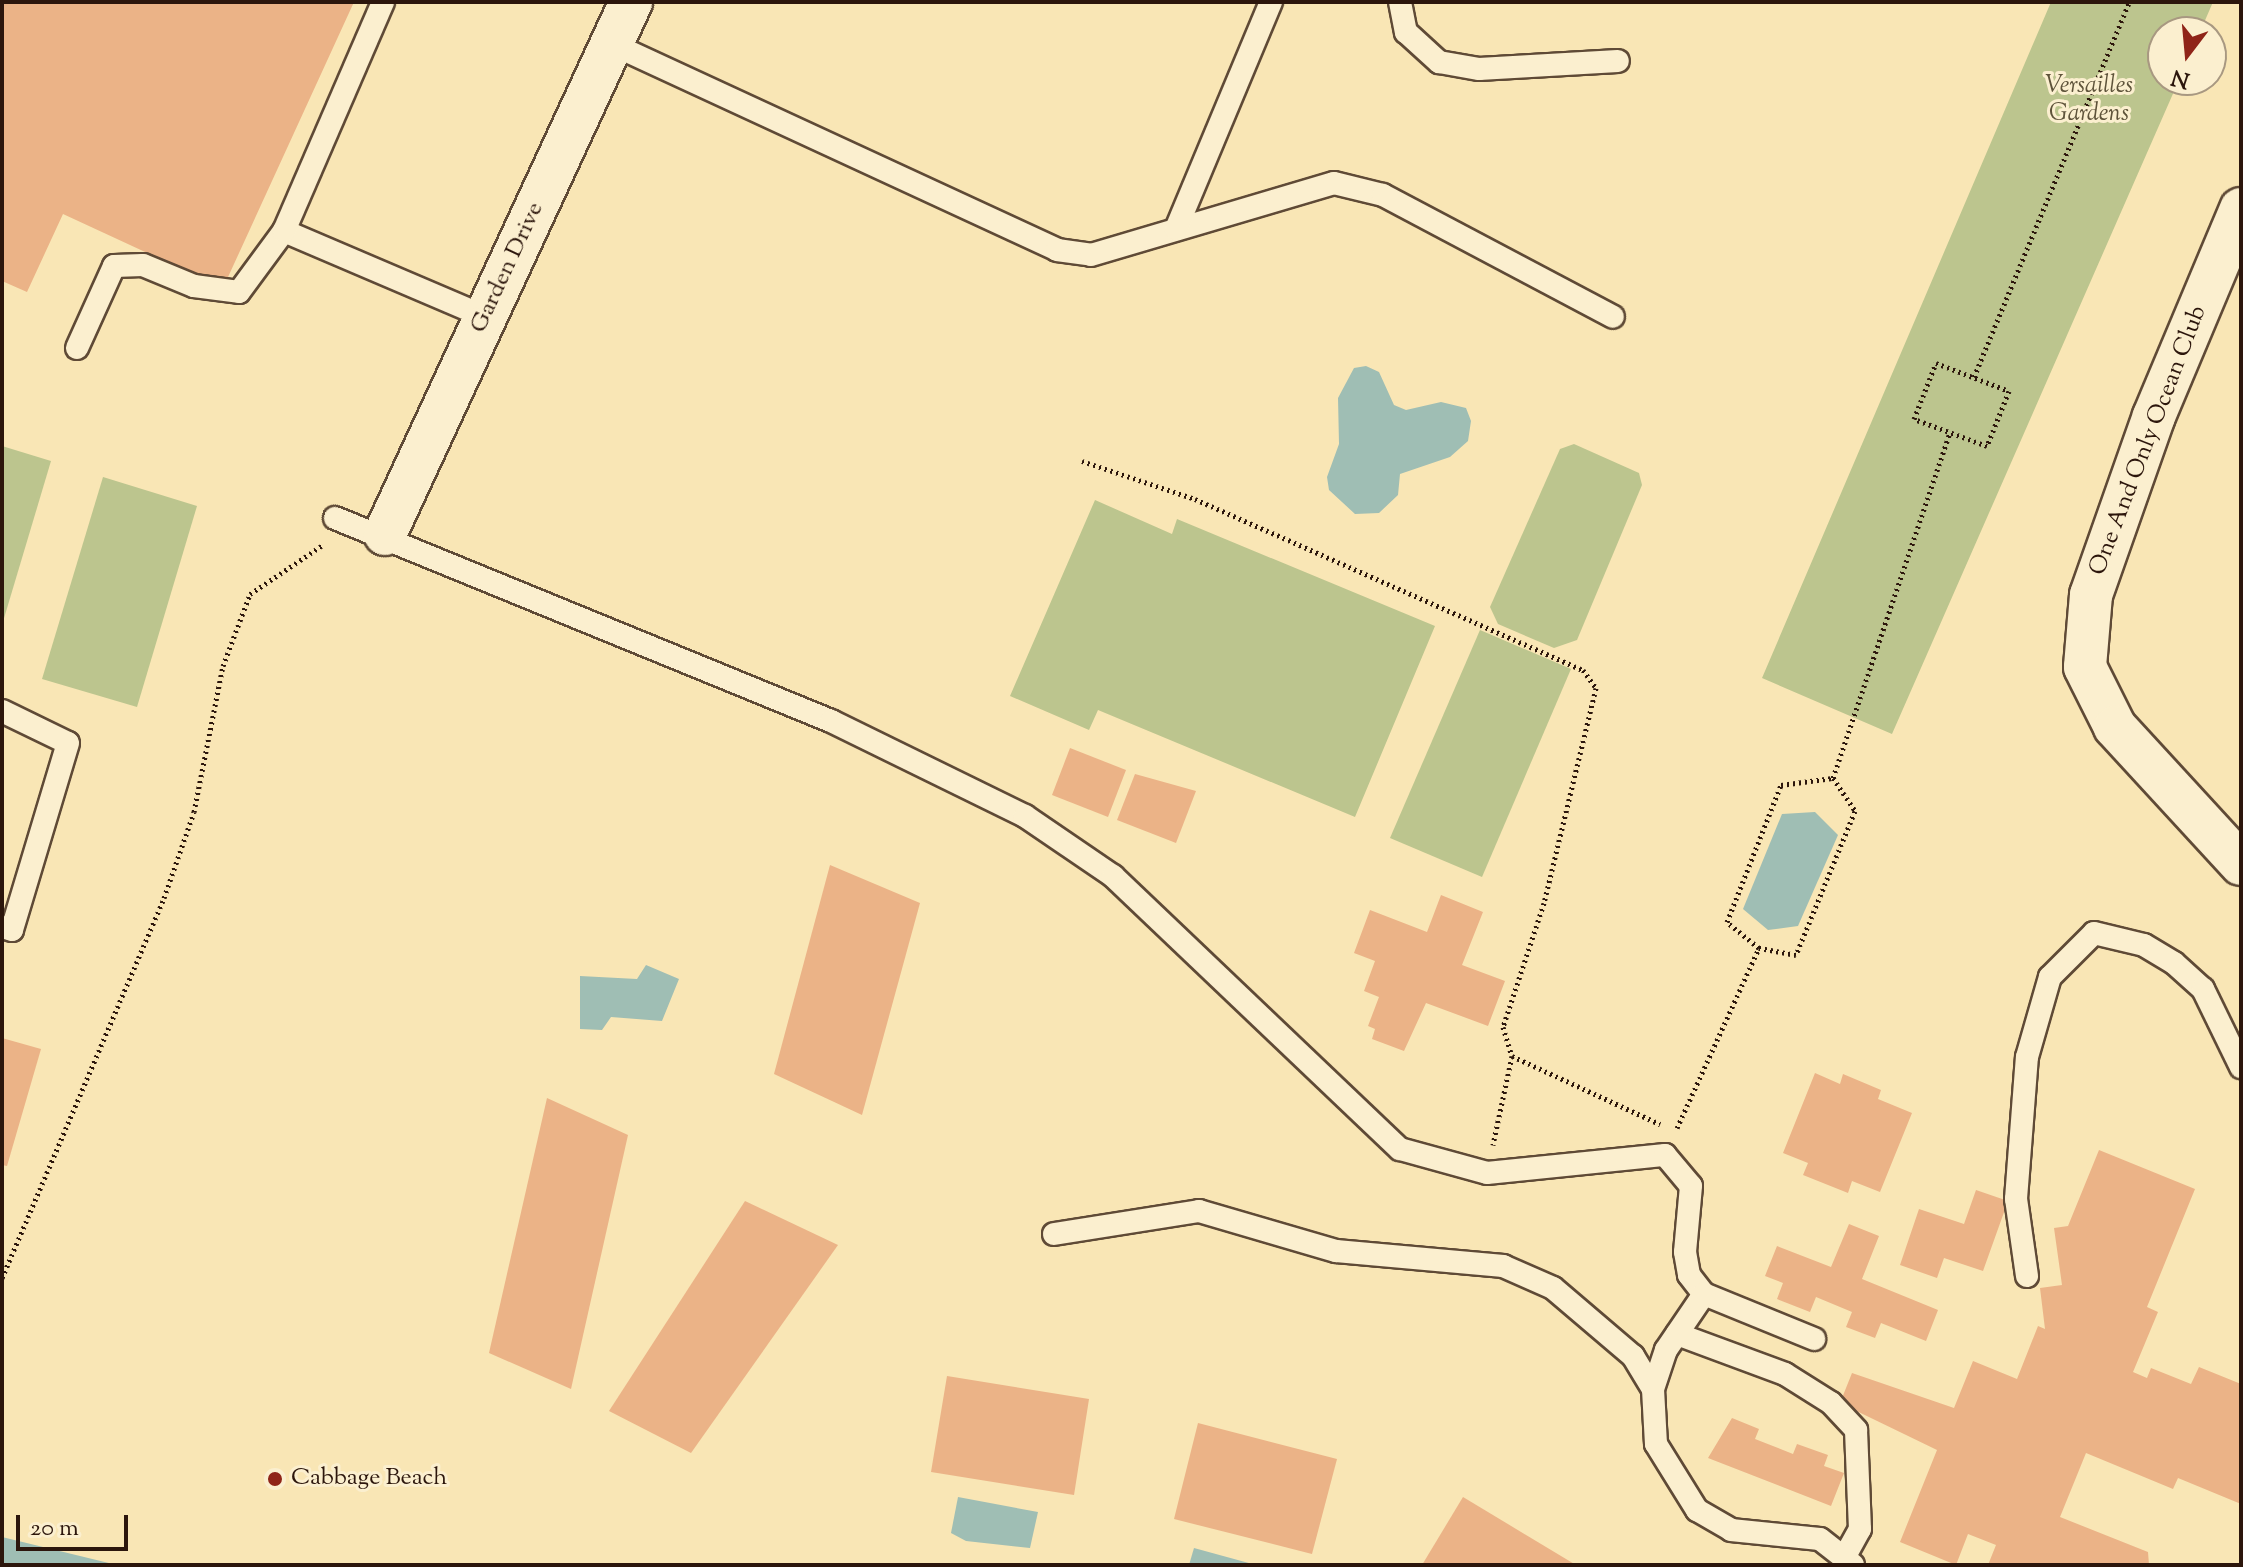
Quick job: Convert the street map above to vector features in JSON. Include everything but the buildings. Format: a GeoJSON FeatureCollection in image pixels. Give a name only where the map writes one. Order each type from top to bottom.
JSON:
{"type":"FeatureCollection","features":[{"type":"Feature","properties":{"kind":"street","name":"Garden Drive"},"geometry":{"type":"LineString","coordinates":[[358,525],[486,317],[631,2]]}},
{"type":"Feature","properties":{"kind":"street","name":"One And Only Ocean Club"},"geometry":{"type":"LineString","coordinates":[[2241,209],[2154,416],[2091,595],[2085,667],[2115,727],[2241,864]]}},
{"type":"Feature","properties":{"kind":"lane"},"geometry":{"type":"LineString","coordinates":[[77,348],[114,266],[143,265],[194,286],[239,292],[284,231],[383,2]]}},
{"type":"Feature","properties":{"kind":"lane"},"geometry":{"type":"LineString","coordinates":[[1176,229],[1271,2]]}},
{"type":"Feature","properties":{"kind":"lane"},"geometry":{"type":"LineString","coordinates":[[1400,2],[1406,32],[1439,62],[1479,69],[1618,61]]}},
{"type":"Feature","properties":{"kind":"lane"},"geometry":{"type":"LineString","coordinates":[[612,44],[1057,250],[1091,255],[1334,183],[1383,195],[1613,317]]}},
{"type":"Feature","properties":{"kind":"lane"},"geometry":{"type":"LineString","coordinates":[[284,231],[486,317]]}},
{"type":"Feature","properties":{"kind":"lane"},"geometry":{"type":"LineString","coordinates":[[358,525],[831,721],[1025,816],[1113,876],[1400,1149],[1487,1173],[1665,1155],[1691,1186],[1685,1252],[1689,1275],[1704,1294],[1814,1339]]}},
{"type":"Feature","properties":{"kind":"lane"},"geometry":{"type":"LineString","coordinates":[[2,711],[68,743],[12,930],[2,927]]}},
{"type":"Feature","properties":{"kind":"lane"},"geometry":{"type":"LineString","coordinates":[[2027,1276],[2016,1199],[2027,1057],[2050,977],[2094,933],[2144,945],[2203,989],[2241,1067]]}},
{"type":"Feature","properties":{"kind":"lane"},"geometry":{"type":"LineString","coordinates":[[1054,1234],[1199,1211],[1336,1251],[1503,1266],[1553,1288],[1633,1356],[1653,1389]]}},
{"type":"Feature","properties":{"kind":"lane"},"geometry":{"type":"LineString","coordinates":[[1677,1334],[1785,1374],[1831,1403],[1856,1430],[1860,1529],[1849,1561],[1820,1539],[1731,1530],[1697,1510],[1656,1444],[1653,1389],[1677,1334],[1704,1294]]}},
{"type":"Feature","properties":{"kind":"path"},"geometry":{"type":"LineString","coordinates":[[1974,377],[2129,2]]}},
{"type":"Feature","properties":{"kind":"path"},"geometry":{"type":"LineString","coordinates":[[1936,363],[2009,391],[1987,446],[1950,432],[1914,419],[1936,363]]}},
{"type":"Feature","properties":{"kind":"path"},"geometry":{"type":"LineString","coordinates":[[1833,778],[1950,432]]}},
{"type":"Feature","properties":{"kind":"path"},"geometry":{"type":"LineString","coordinates":[[1082,461],[1195,499],[1583,670],[1596,688],[1594,712],[1503,1027],[1512,1056],[1487,1173]]}},
{"type":"Feature","properties":{"kind":"path"},"geometry":{"type":"LineString","coordinates":[[2,1278],[164,898],[194,812],[223,666],[250,594],[358,525]]}},
{"type":"Feature","properties":{"kind":"path"},"geometry":{"type":"LineString","coordinates":[[1833,778],[1855,811],[1796,955],[1759,948],[1727,922],[1781,785],[1833,778]]}},
{"type":"Feature","properties":{"kind":"path"},"geometry":{"type":"LineString","coordinates":[[1665,1155],[1759,948]]}},
{"type":"Feature","properties":{"kind":"path"},"geometry":{"type":"LineString","coordinates":[[1512,1056],[1676,1131]]}},
{"type":"Feature","properties":{"kind":"green space","name":"Versailles Gardens"},"geometry":{"type":"Polygon","coordinates":[[[2051,2],[2213,2],[2207,16],[2147,16],[2147,96],[2172,96],[1892,734],[1762,678],[2051,2]]]}},
{"type":"Feature","properties":{"kind":"green space"},"geometry":{"type":"Polygon","coordinates":[[[1574,444],[1639,473],[1642,485],[1577,640],[1554,648],[1498,624],[1490,607],[1560,449],[1574,444]]]}},
{"type":"Feature","properties":{"kind":"green space"},"geometry":{"type":"Polygon","coordinates":[[[2,446],[51,461],[2,625],[2,446]]]}},
{"type":"Feature","properties":{"kind":"green space"},"geometry":{"type":"Polygon","coordinates":[[[103,477],[197,506],[137,707],[42,679],[103,477]]]}},
{"type":"Feature","properties":{"kind":"green space"},"geometry":{"type":"Polygon","coordinates":[[[1095,500],[1172,534],[1177,519],[1435,626],[1355,817],[1098,710],[1089,730],[1010,696],[1095,500]]]}},
{"type":"Feature","properties":{"kind":"green space"},"geometry":{"type":"Polygon","coordinates":[[[1480,630],[1571,669],[1482,877],[1390,838],[1480,630]]]}},
{"type":"Feature","properties":{"kind":"water"},"geometry":{"type":"Polygon","coordinates":[[[1366,366],[1379,372],[1394,405],[1406,410],[1441,402],[1466,408],[1471,421],[1468,441],[1450,457],[1400,474],[1398,495],[1379,513],[1355,514],[1329,490],[1327,477],[1339,444],[1338,398],[1354,368],[1366,366]]]}},
{"type":"Feature","properties":{"kind":"water"},"geometry":{"type":"Polygon","coordinates":[[[1815,812],[1838,835],[1798,926],[1768,930],[1743,909],[1782,814],[1815,812]]]}},
{"type":"Feature","properties":{"kind":"water"},"geometry":{"type":"Polygon","coordinates":[[[646,965],[679,979],[662,1021],[611,1017],[602,1030],[580,1029],[580,976],[637,979],[646,965]]]}},
{"type":"Feature","properties":{"kind":"water"},"geometry":{"type":"Polygon","coordinates":[[[958,1497],[1038,1512],[1030,1548],[966,1541],[951,1533],[958,1497]]]}},
{"type":"Feature","properties":{"kind":"water"},"geometry":{"type":"Polygon","coordinates":[[[2,1537],[117,1565],[2,1565],[2,1537]]]}},
{"type":"Feature","properties":{"kind":"water"},"geometry":{"type":"Polygon","coordinates":[[[1194,1548],[1256,1565],[1189,1565],[1194,1548]]]}},
{"type":"Feature","properties":{"kind":"place","name":"Cabbage Beach"},"geometry":{"type":"Point","coordinates":[275,1479]}}]}
